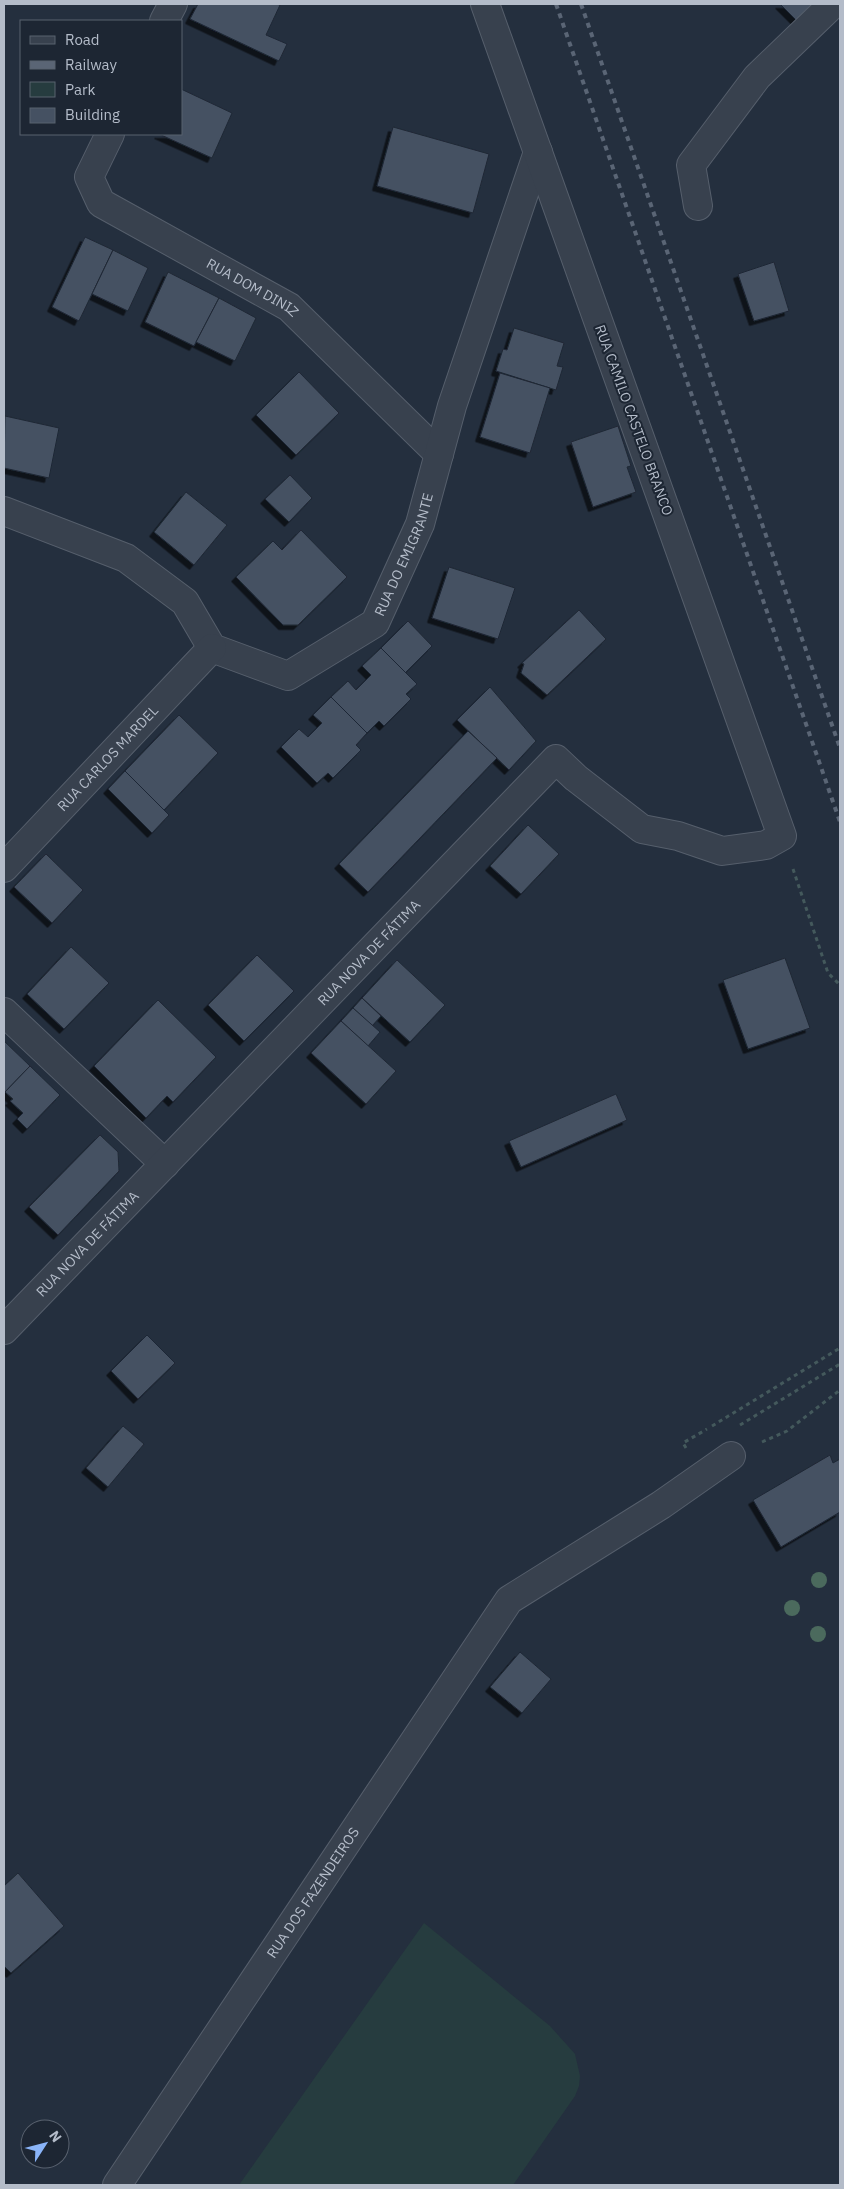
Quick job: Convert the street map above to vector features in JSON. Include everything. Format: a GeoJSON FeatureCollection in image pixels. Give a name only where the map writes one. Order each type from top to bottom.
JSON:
{"type":"FeatureCollection","features":[{"type":"Feature","properties":{"kind":"street"},"geometry":{"type":"LineString","coordinates":[[165,20],[173,4]]}},
{"type":"Feature","properties":{"kind":"street","name":"RUA CAMILO CASTELO BRANCO"},"geometry":{"type":"LineString","coordinates":[[485,4],[782,836]]}},
{"type":"Feature","properties":{"kind":"street"},"geometry":{"type":"LineString","coordinates":[[698,206],[691,165],[757,77],[833,4]]}},
{"type":"Feature","properties":{"kind":"street","name":"RUA DOM DINIZ"},"geometry":{"type":"LineString","coordinates":[[110,135],[90,177],[101,203],[289,307],[439,454]]}},
{"type":"Feature","properties":{"kind":"street","name":"RUA DO EMIGRANTE"},"geometry":{"type":"LineString","coordinates":[[212,648],[288,676],[375,623],[420,524],[452,406],[538,152]]}},
{"type":"Feature","properties":{"kind":"street"},"geometry":{"type":"LineString","coordinates":[[4,511],[126,558],[185,602],[212,648]]}},
{"type":"Feature","properties":{"kind":"street","name":"RUA CARLOS MARDEL"},"geometry":{"type":"LineString","coordinates":[[4,868],[212,648]]}},
{"type":"Feature","properties":{"kind":"street","name":"RUA NOVA DE FÁTIMA"},"geometry":{"type":"LineString","coordinates":[[4,1330],[556,760],[642,830],[678,836],[722,851],[766,845],[782,836]]}},
{"type":"Feature","properties":{"kind":"street"},"geometry":{"type":"LineString","coordinates":[[4,1012],[165,1164]]}},
{"type":"Feature","properties":{"kind":"street","name":"RUA DOS FAZENDEIROS"},"geometry":{"type":"LineString","coordinates":[[117,2185],[509,1600],[661,1504],[732,1443]]}},
{"type":"Feature","properties":{"kind":"path"},"geometry":{"type":"LineString","coordinates":[[782,836],[828,973],[840,985]]}},
{"type":"Feature","properties":{"kind":"path"},"geometry":{"type":"LineString","coordinates":[[691,1455],[683,1443],[840,1348]]}},
{"type":"Feature","properties":{"kind":"path"},"geometry":{"type":"LineString","coordinates":[[732,1443],[840,1364]]}},
{"type":"Feature","properties":{"kind":"path"},"geometry":{"type":"LineString","coordinates":[[732,1443],[787,1431],[840,1390]]}},
{"type":"Feature","properties":{"kind":"green space"},"geometry":{"type":"Polygon","coordinates":[[[424,1923],[550,2026],[575,2054],[580,2076],[575,2096],[513,2185],[239,2185],[424,1923]]]}},
{"type":"Feature","properties":{"kind":"building"},"geometry":{"type":"Polygon","coordinates":[[[198,4],[280,5],[266,35],[287,44],[279,61],[190,19],[198,4]]]}},
{"type":"Feature","properties":{"kind":"building"},"geometry":{"type":"Polygon","coordinates":[[[780,4],[817,4],[798,22],[780,4]]]}},
{"type":"Feature","properties":{"kind":"building"},"geometry":{"type":"Polygon","coordinates":[[[182,89],[232,113],[212,158],[161,135],[182,135],[182,89]]]}},
{"type":"Feature","properties":{"kind":"building"},"geometry":{"type":"Polygon","coordinates":[[[393,127],[489,154],[473,213],[377,186],[393,127]]]}},
{"type":"Feature","properties":{"kind":"building"},"geometry":{"type":"Polygon","coordinates":[[[85,237],[113,250],[79,321],[52,307],[85,237]]]}},
{"type":"Feature","properties":{"kind":"building"},"geometry":{"type":"Polygon","coordinates":[[[113,250],[148,268],[128,311],[92,294],[113,250]]]}},
{"type":"Feature","properties":{"kind":"building"},"geometry":{"type":"Polygon","coordinates":[[[774,262],[789,311],[754,321],[738,274],[774,262]]]}},
{"type":"Feature","properties":{"kind":"building"},"geometry":{"type":"Polygon","coordinates":[[[168,272],[219,298],[194,346],[145,322],[168,272]]]}},
{"type":"Feature","properties":{"kind":"building"},"geometry":{"type":"Polygon","coordinates":[[[219,298],[256,318],[235,361],[196,342],[219,298]]]}},
{"type":"Feature","properties":{"kind":"building"},"geometry":{"type":"Polygon","coordinates":[[[514,328],[564,343],[557,366],[563,367],[556,390],[496,371],[503,349],[507,350],[514,328]]]}},
{"type":"Feature","properties":{"kind":"building"},"geometry":{"type":"Polygon","coordinates":[[[299,372],[339,413],[296,455],[256,415],[299,372]]]}},
{"type":"Feature","properties":{"kind":"building"},"geometry":{"type":"Polygon","coordinates":[[[500,373],[550,388],[530,453],[480,437],[500,373]]]}},
{"type":"Feature","properties":{"kind":"building"},"geometry":{"type":"Polygon","coordinates":[[[5,416],[59,428],[49,478],[4,468],[5,416]]]}},
{"type":"Feature","properties":{"kind":"building"},"geometry":{"type":"Polygon","coordinates":[[[618,426],[631,466],[627,467],[636,492],[593,507],[571,442],[618,426]]]}},
{"type":"Feature","properties":{"kind":"building"},"geometry":{"type":"Polygon","coordinates":[[[290,475],[312,498],[289,522],[265,499],[290,475]]]}},
{"type":"Feature","properties":{"kind":"building"},"geometry":{"type":"Polygon","coordinates":[[[186,492],[227,525],[194,565],[154,532],[186,492]]]}},
{"type":"Feature","properties":{"kind":"building"},"geometry":{"type":"Polygon","coordinates":[[[301,530],[347,577],[298,625],[283,625],[236,577],[273,541],[282,550],[301,530]]]}},
{"type":"Feature","properties":{"kind":"building"},"geometry":{"type":"Polygon","coordinates":[[[449,567],[515,588],[498,639],[432,618],[449,567]]]}},
{"type":"Feature","properties":{"kind":"building"},"geometry":{"type":"Polygon","coordinates":[[[579,610],[606,639],[547,695],[521,673],[524,664],[522,663],[579,610]]]}},
{"type":"Feature","properties":{"kind":"building"},"geometry":{"type":"Polygon","coordinates":[[[408,621],[432,646],[405,673],[381,648],[408,621]]]}},
{"type":"Feature","properties":{"kind":"building"},"geometry":{"type":"Polygon","coordinates":[[[381,648],[417,684],[406,694],[411,699],[384,726],[379,721],[367,733],[331,697],[348,681],[356,690],[371,675],[362,666],[381,648]]]}},
{"type":"Feature","properties":{"kind":"building"},"geometry":{"type":"Polygon","coordinates":[[[490,687],[536,741],[509,770],[457,720],[490,687]]]}},
{"type":"Feature","properties":{"kind":"building"},"geometry":{"type":"Polygon","coordinates":[[[331,697],[367,733],[356,745],[361,750],[333,778],[328,773],[317,783],[281,747],[299,729],[308,737],[322,723],[313,715],[331,697]]]}},
{"type":"Feature","properties":{"kind":"building"},"geometry":{"type":"Polygon","coordinates":[[[179,715],[218,753],[164,810],[125,771],[179,715]]]}},
{"type":"Feature","properties":{"kind":"building"},"geometry":{"type":"Polygon","coordinates":[[[468,731],[497,758],[368,892],[339,864],[468,731]]]}},
{"type":"Feature","properties":{"kind":"building"},"geometry":{"type":"Polygon","coordinates":[[[125,771],[169,815],[152,833],[108,789],[125,771]]]}},
{"type":"Feature","properties":{"kind":"building"},"geometry":{"type":"Polygon","coordinates":[[[528,825],[559,854],[521,894],[490,866],[528,825]]]}},
{"type":"Feature","properties":{"kind":"building"},"geometry":{"type":"Polygon","coordinates":[[[46,854],[83,890],[52,923],[14,887],[46,854]]]}},
{"type":"Feature","properties":{"kind":"building"},"geometry":{"type":"Polygon","coordinates":[[[71,947],[109,983],[64,1029],[27,994],[71,947]]]}},
{"type":"Feature","properties":{"kind":"building"},"geometry":{"type":"Polygon","coordinates":[[[257,955],[294,991],[244,1041],[208,1005],[257,955]]]}},
{"type":"Feature","properties":{"kind":"building"},"geometry":{"type":"Polygon","coordinates":[[[785,958],[810,1028],[748,1049],[723,980],[785,958]]]}},
{"type":"Feature","properties":{"kind":"building"},"geometry":{"type":"Polygon","coordinates":[[[397,960],[445,1005],[410,1042],[362,998],[397,960]]]}},
{"type":"Feature","properties":{"kind":"building"},"geometry":{"type":"Polygon","coordinates":[[[362,998],[381,1016],[372,1026],[353,1008],[362,998]]]}},
{"type":"Feature","properties":{"kind":"building"},"geometry":{"type":"Polygon","coordinates":[[[158,1000],[216,1057],[173,1102],[167,1096],[146,1118],[94,1066],[158,1000]]]}},
{"type":"Feature","properties":{"kind":"building"},"geometry":{"type":"Polygon","coordinates":[[[353,1008],[380,1032],[368,1046],[341,1021],[353,1008]]]}},
{"type":"Feature","properties":{"kind":"building"},"geometry":{"type":"Polygon","coordinates":[[[341,1021],[396,1071],[366,1104],[311,1053],[341,1021]]]}},
{"type":"Feature","properties":{"kind":"building"},"geometry":{"type":"Polygon","coordinates":[[[4,1041],[30,1066],[5,1092],[4,1090],[4,1041]]]}},
{"type":"Feature","properties":{"kind":"building"},"geometry":{"type":"Polygon","coordinates":[[[30,1066],[60,1095],[27,1129],[17,1119],[23,1113],[10,1101],[13,1099],[5,1092],[30,1066]]]}},
{"type":"Feature","properties":{"kind":"building"},"geometry":{"type":"Polygon","coordinates":[[[616,1094],[627,1120],[521,1167],[509,1141],[616,1094]]]}},
{"type":"Feature","properties":{"kind":"building"},"geometry":{"type":"Polygon","coordinates":[[[100,1135],[118,1152],[119,1171],[58,1235],[29,1207],[100,1135]]]}},
{"type":"Feature","properties":{"kind":"building"},"geometry":{"type":"Polygon","coordinates":[[[147,1335],[175,1363],[138,1399],[111,1371],[147,1335]]]}},
{"type":"Feature","properties":{"kind":"building"},"geometry":{"type":"Polygon","coordinates":[[[123,1426],[144,1444],[108,1487],[86,1468],[123,1426]]]}},
{"type":"Feature","properties":{"kind":"building"},"geometry":{"type":"Polygon","coordinates":[[[830,1455],[833,1463],[840,1459],[840,1512],[781,1547],[753,1500],[830,1455]]]}},
{"type":"Feature","properties":{"kind":"building"},"geometry":{"type":"Polygon","coordinates":[[[520,1652],[551,1679],[522,1713],[490,1687],[520,1652]]]}},
{"type":"Feature","properties":{"kind":"building"},"geometry":{"type":"Polygon","coordinates":[[[18,1873],[64,1926],[11,1973],[4,1966],[4,1886],[18,1873]]]}},
{"type":"Feature","properties":{"kind":"railway"},"geometry":{"type":"LineString","coordinates":[[556,4],[840,822]]}},
{"type":"Feature","properties":{"kind":"railway"},"geometry":{"type":"LineString","coordinates":[[581,4],[840,748]]}}]}
